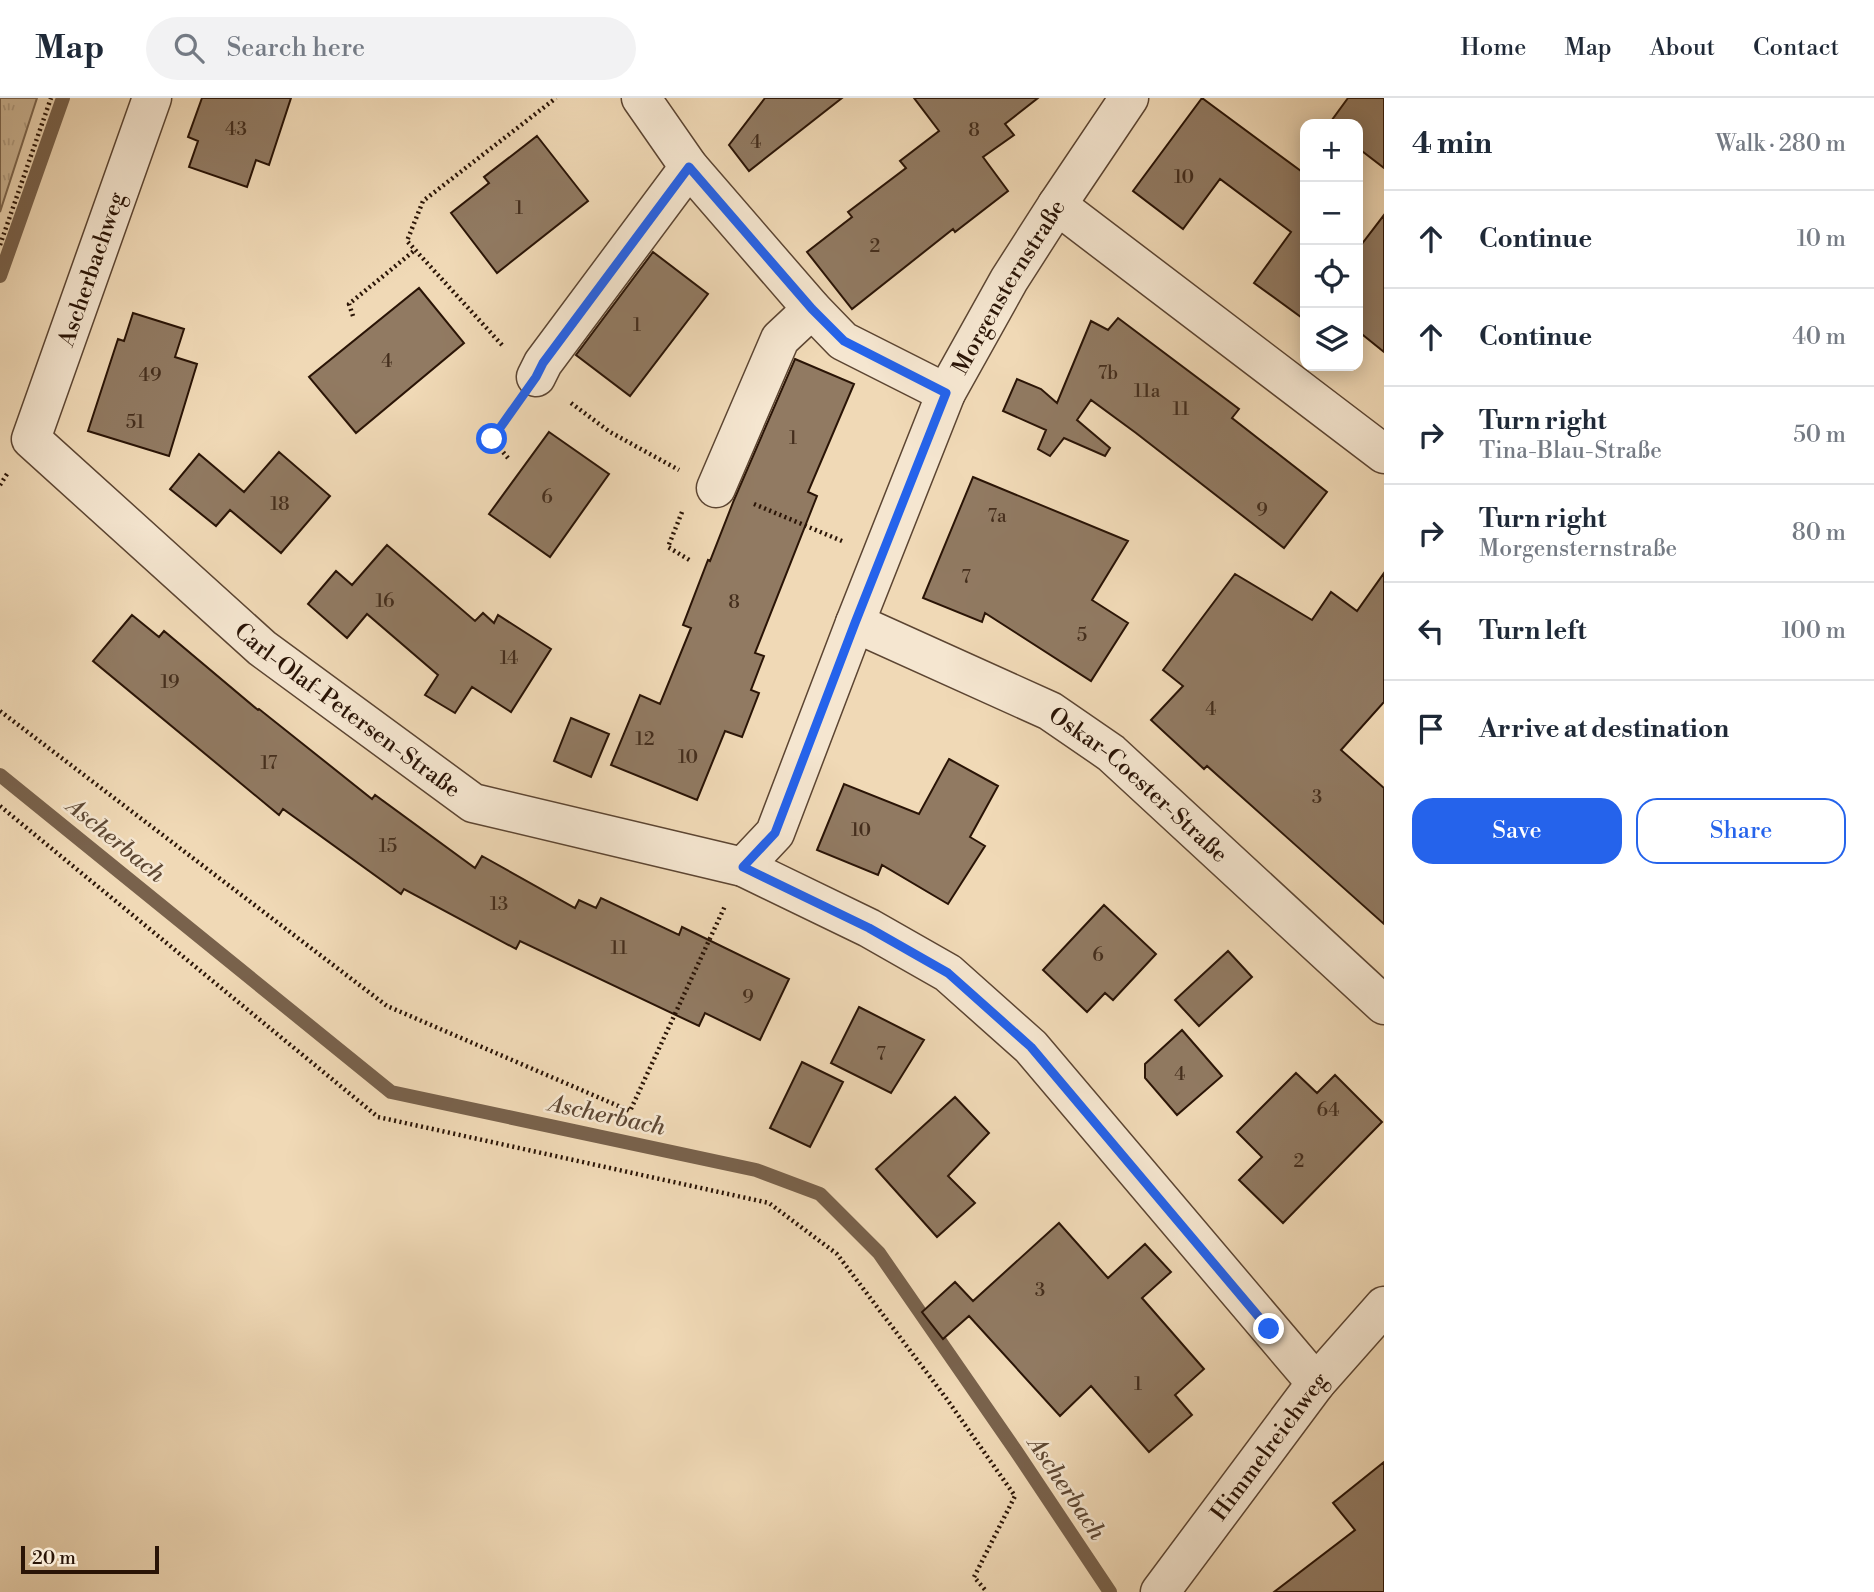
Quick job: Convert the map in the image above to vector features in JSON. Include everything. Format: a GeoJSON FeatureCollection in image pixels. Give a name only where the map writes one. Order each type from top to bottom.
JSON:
{"type":"FeatureCollection","features":[{"type":"Feature","properties":{"kind":"street","name":"Ascherbachweg"},"geometry":{"type":"LineString","coordinates":[[32,439],[152,98]]}},
{"type":"Feature","properties":{"kind":"street"},"geometry":{"type":"LineString","coordinates":[[641,98],[689,167],[812,309],[844,341],[946,393]]}},
{"type":"Feature","properties":{"kind":"street","name":"Morgensternstraße"},"geometry":{"type":"LineString","coordinates":[[743,867],[775,833],[946,393],[1009,280],[1129,98]]}},
{"type":"Feature","properties":{"kind":"street"},"geometry":{"type":"LineString","coordinates":[[536,377],[543,363],[689,167]]}},
{"type":"Feature","properties":{"kind":"street"},"geometry":{"type":"LineString","coordinates":[[1057,205],[1384,454]]}},
{"type":"Feature","properties":{"kind":"street"},"geometry":{"type":"LineString","coordinates":[[701,495],[780,339],[812,309]]}},
{"type":"Feature","properties":{"kind":"street","name":"Carl-Olaf-Petersen-Straße"},"geometry":{"type":"LineString","coordinates":[[32,439],[262,648],[473,803],[743,867],[869,928],[948,973],[1031,1047],[1316,1383]]}},
{"type":"Feature","properties":{"kind":"street","name":"Oskar-Coester-Straße"},"geometry":{"type":"LineString","coordinates":[[855,623],[1050,711],[1111,753],[1384,1005]]}},
{"type":"Feature","properties":{"kind":"street","name":"Himmelreichweg"},"geometry":{"type":"LineString","coordinates":[[1166,1589],[1316,1383],[1384,1306]]}},
{"type":"Feature","properties":{"kind":"path"},"geometry":{"type":"LineString","coordinates":[[0,246],[51,98]]}},
{"type":"Feature","properties":{"kind":"path"},"geometry":{"type":"LineString","coordinates":[[353,316],[349,304],[415,250]]}},
{"type":"Feature","properties":{"kind":"path"},"geometry":{"type":"LineString","coordinates":[[509,458],[492,439],[536,377]]}},
{"type":"Feature","properties":{"kind":"path"},"geometry":{"type":"LineString","coordinates":[[691,561],[668,547],[701,495]]}},
{"type":"Feature","properties":{"kind":"path"},"geometry":{"type":"LineString","coordinates":[[0,711],[387,1006],[631,1111],[743,867]]}},
{"type":"Feature","properties":{"kind":"path"},"geometry":{"type":"LineString","coordinates":[[0,806],[377,1117],[769,1203],[837,1254],[946,1398],[1015,1496],[974,1577],[987,1592]]}},
{"type":"Feature","properties":{"kind":"green space"},"geometry":{"type":"Polygon","coordinates":[[[0,98],[37,98],[0,212],[0,98]]]}},
{"type":"Feature","properties":{"kind":"building"},"geometry":{"type":"Polygon","coordinates":[[[202,98],[291,98],[269,165],[256,160],[247,187],[189,167],[198,141],[188,137],[202,98]]]}},
{"type":"Feature","properties":{"kind":"building"},"geometry":{"type":"Polygon","coordinates":[[[765,98],[842,98],[749,171],[729,145],[765,98]]]}},
{"type":"Feature","properties":{"kind":"building"},"geometry":{"type":"Polygon","coordinates":[[[914,98],[1038,98],[1005,124],[1014,135],[983,157],[1008,191],[955,232],[953,229],[852,309],[807,252],[852,217],[848,212],[906,168],[900,161],[939,131],[914,98]]]}},
{"type":"Feature","properties":{"kind":"building"},"geometry":{"type":"Polygon","coordinates":[[[1202,98],[1300,170],[1300,316],[1254,283],[1291,232],[1220,179],[1183,229],[1133,191],[1202,98]]]}},
{"type":"Feature","properties":{"kind":"building"},"geometry":{"type":"Polygon","coordinates":[[[1348,98],[1384,98],[1384,168],[1363,152],[1363,119],[1333,119],[1348,98]]]}},
{"type":"Feature","properties":{"kind":"building"},"geometry":{"type":"Polygon","coordinates":[[[537,136],[588,201],[497,273],[451,213],[489,183],[484,177],[537,136]]]}},
{"type":"Feature","properties":{"kind":"building"},"geometry":{"type":"Polygon","coordinates":[[[1384,215],[1384,352],[1363,335],[1363,242],[1384,215]]]}},
{"type":"Feature","properties":{"kind":"building"},"geometry":{"type":"Polygon","coordinates":[[[653,252],[708,294],[630,396],[576,355],[653,252]]]}},
{"type":"Feature","properties":{"kind":"building"},"geometry":{"type":"Polygon","coordinates":[[[419,288],[464,343],[356,433],[309,377],[419,288]]]}},
{"type":"Feature","properties":{"kind":"building"},"geometry":{"type":"Polygon","coordinates":[[[133,313],[184,329],[175,357],[197,364],[169,456],[88,431],[118,339],[124,341],[133,313]]]}},
{"type":"Feature","properties":{"kind":"building"},"geometry":{"type":"Polygon","coordinates":[[[1118,318],[1239,409],[1232,418],[1327,492],[1284,548],[1091,400],[1077,420],[1110,448],[1105,456],[1064,438],[1050,456],[1038,449],[1046,430],[1003,411],[1017,379],[1041,389],[1057,403],[1091,321],[1108,330],[1118,318]]]}},
{"type":"Feature","properties":{"kind":"building"},"geometry":{"type":"Polygon","coordinates":[[[795,359],[854,384],[808,492],[817,496],[755,653],[764,656],[751,690],[759,693],[742,737],[725,731],[697,800],[611,765],[640,695],[660,704],[691,628],[683,625],[708,560],[710,561],[795,359]]]}},
{"type":"Feature","properties":{"kind":"building"},"geometry":{"type":"Polygon","coordinates":[[[549,432],[609,474],[550,557],[489,514],[549,432]]]}},
{"type":"Feature","properties":{"kind":"building"},"geometry":{"type":"Polygon","coordinates":[[[279,452],[330,496],[281,553],[230,510],[216,526],[170,489],[199,454],[244,492],[279,452]]]}},
{"type":"Feature","properties":{"kind":"building"},"geometry":{"type":"Polygon","coordinates":[[[973,477],[1128,541],[1092,600],[1128,623],[1091,681],[985,613],[982,622],[923,598],[973,477]]]}},
{"type":"Feature","properties":{"kind":"building"},"geometry":{"type":"Polygon","coordinates":[[[387,545],[475,621],[483,613],[494,623],[498,615],[551,649],[511,712],[472,687],[455,713],[425,695],[438,675],[367,614],[347,638],[308,604],[336,571],[352,585],[387,545]]]}},
{"type":"Feature","properties":{"kind":"building"},"geometry":{"type":"Polygon","coordinates":[[[1384,573],[1384,702],[1341,750],[1384,788],[1384,924],[1207,766],[1204,769],[1151,720],[1183,686],[1163,670],[1235,574],[1312,620],[1331,592],[1357,611],[1384,573]]]}},
{"type":"Feature","properties":{"kind":"building"},"geometry":{"type":"Polygon","coordinates":[[[132,615],[159,637],[164,631],[258,710],[372,799],[375,795],[475,868],[482,856],[575,908],[579,900],[596,908],[601,898],[679,935],[682,927],[789,979],[760,1040],[705,1013],[699,1026],[520,941],[516,949],[404,889],[401,894],[283,809],[279,815],[93,661],[132,615]]]}},
{"type":"Feature","properties":{"kind":"building"},"geometry":{"type":"Polygon","coordinates":[[[571,718],[609,734],[591,777],[554,761],[571,718]]]}},
{"type":"Feature","properties":{"kind":"building"},"geometry":{"type":"Polygon","coordinates":[[[949,759],[998,786],[970,837],[985,846],[948,904],[882,865],[878,875],[817,850],[844,784],[919,814],[949,759]]]}},
{"type":"Feature","properties":{"kind":"building"},"geometry":{"type":"Polygon","coordinates":[[[1104,905],[1156,954],[1113,1000],[1105,993],[1087,1012],[1043,970],[1104,905]]]}},
{"type":"Feature","properties":{"kind":"building"},"geometry":{"type":"Polygon","coordinates":[[[1228,951],[1252,977],[1199,1026],[1175,1000],[1228,951]]]}},
{"type":"Feature","properties":{"kind":"building"},"geometry":{"type":"Polygon","coordinates":[[[859,1007],[924,1040],[891,1093],[831,1063],[859,1007]]]}},
{"type":"Feature","properties":{"kind":"building"},"geometry":{"type":"Polygon","coordinates":[[[1182,1030],[1222,1076],[1177,1115],[1145,1078],[1145,1064],[1182,1030]]]}},
{"type":"Feature","properties":{"kind":"building"},"geometry":{"type":"Polygon","coordinates":[[[802,1062],[843,1082],[810,1147],[770,1128],[802,1062]]]}},
{"type":"Feature","properties":{"kind":"building"},"geometry":{"type":"Polygon","coordinates":[[[1296,1073],[1317,1093],[1335,1075],[1382,1122],[1283,1223],[1239,1180],[1262,1157],[1237,1132],[1296,1073]]]}},
{"type":"Feature","properties":{"kind":"building"},"geometry":{"type":"Polygon","coordinates":[[[955,1097],[989,1133],[948,1176],[975,1203],[937,1237],[876,1169],[955,1097]]]}},
{"type":"Feature","properties":{"kind":"building"},"geometry":{"type":"Polygon","coordinates":[[[1059,1223],[1108,1278],[1145,1244],[1171,1272],[1142,1298],[1204,1369],[1175,1395],[1192,1415],[1149,1452],[1091,1386],[1060,1416],[969,1316],[943,1339],[922,1312],[955,1282],[973,1301],[1059,1223]]]}},
{"type":"Feature","properties":{"kind":"building"},"geometry":{"type":"Polygon","coordinates":[[[1384,1462],[1384,1592],[1274,1592],[1355,1530],[1333,1503],[1384,1462]]]}},
{"type":"Feature","properties":{"kind":"waterway","name":"Ascherbach"},"geometry":{"type":"LineString","coordinates":[[0,276],[63,98]]}},
{"type":"Feature","properties":{"kind":"waterway","name":"Ascherbach"},"geometry":{"type":"LineString","coordinates":[[0,775],[391,1092],[756,1170],[820,1194],[879,1253],[1110,1592]]}},
{"type":"Feature","properties":{"kind":"route"},"geometry":{"type":"LineString","coordinates":[[492,439],[543,363],[689,167],[812,309],[844,341],[946,393],[775,833],[743,867],[869,928],[948,973],[1031,1047],[1269,1329]]}}]}
